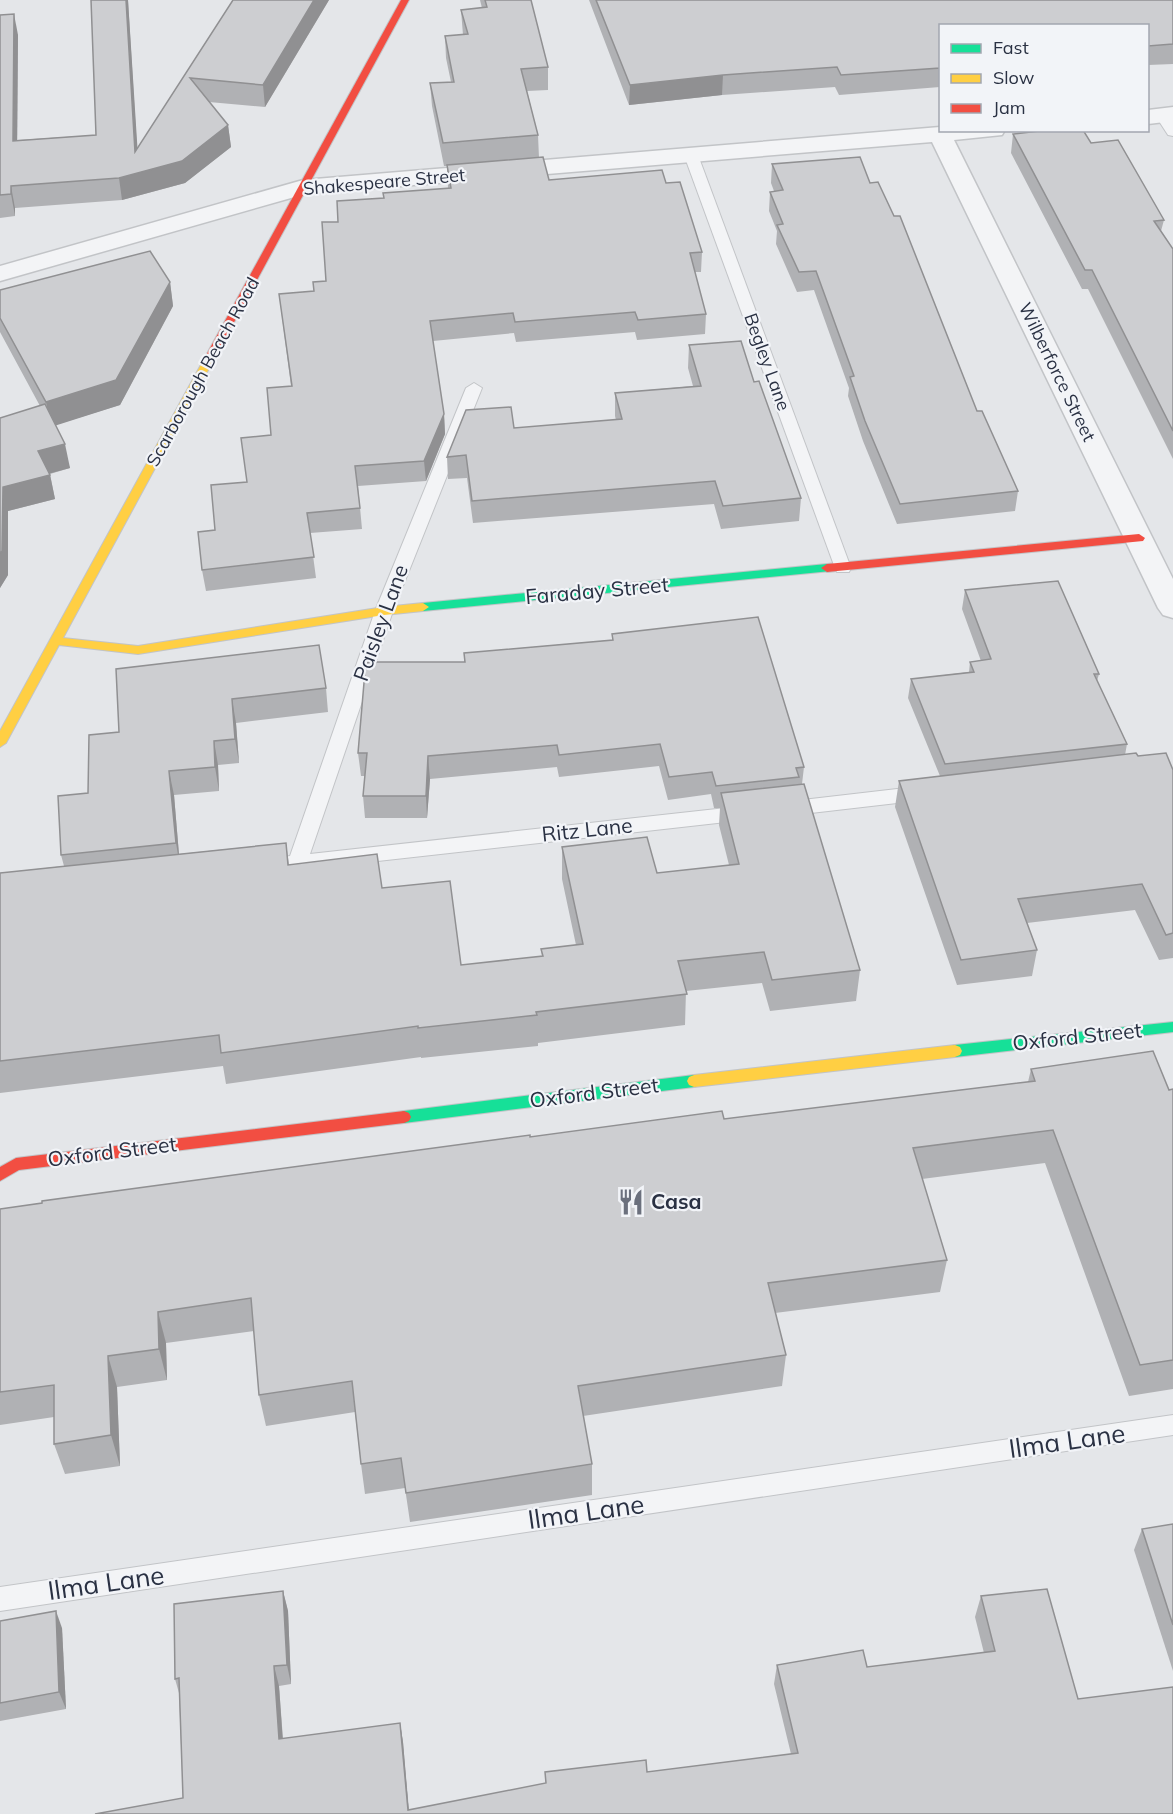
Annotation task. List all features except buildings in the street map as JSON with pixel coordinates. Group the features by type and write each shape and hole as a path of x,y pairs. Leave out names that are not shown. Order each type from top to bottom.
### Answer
{"main road":[{"name":"Scarborough Beach Road","path":"0,743 405,0"},
{"name":"Faraday Street","path":"56,641 138,650 384,611 1139,538"},
{"name":"Oxford Street","path":"0,1175 16,1164 803,1068 1173,1027"},
{"path":"0,1154 16,1164"}],"street":[{"name":"Shakespeare Street","path":"0,274 303,187 972,132"},
{"name":"Wilberforce Street","path":"940,135 1173,608"}],"lane":[{"name":"Begley Lane","path":"691,155 843,568"},
{"name":"Paisley Lane","path":"297,862 384,611 474,388"},
{"name":"Ritz Lane","path":"250,868 944,791"},
{"name":"Ilma Lane","path":"0,1599 1173,1425"}],"traffic: fast":[{"path":"423,607 827,568"},
{"path":"955,1051 1173,1027"},
{"path":"404,1117 694,1081"}],"traffic: slow":[{"path":"0,743 208,361"},
{"path":"56,641 138,650 384,611 423,607"},
{"path":"694,1081 955,1051"}],"traffic: jam":[{"path":"208,361 405,0"},
{"path":"827,568 1139,538"},
{"path":"0,1175 16,1164 404,1117"}],"place":[{"name":"Casa","path":"631,1202"}]}
